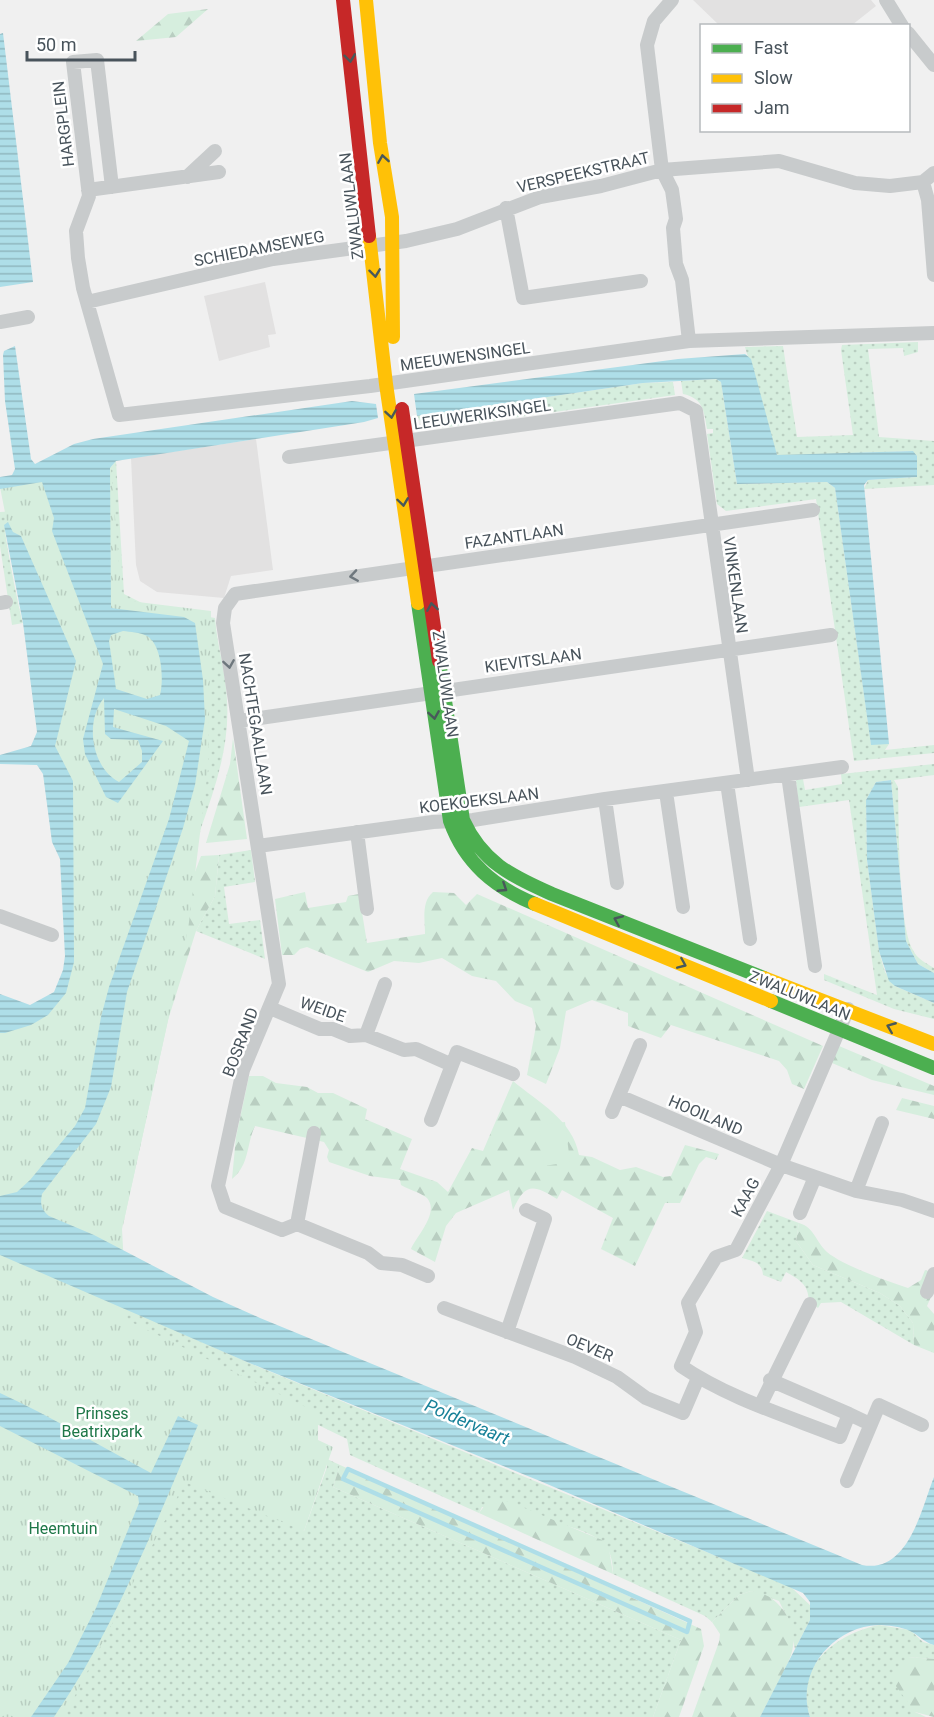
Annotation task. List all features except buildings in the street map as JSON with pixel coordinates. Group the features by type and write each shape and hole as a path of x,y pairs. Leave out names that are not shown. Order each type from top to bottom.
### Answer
{"main road":[{"name":"ZWALUWLAAN","path":"344,0 371,245 457,821 457,844 467,859 486,878 514,895 934,1068"},
{"name":"ZWALUWLAAN","path":"366,0 393,242 392,383"},
{"name":"ZWALUWLAAN","path":"457,821 478,849 491,861 523,880 727,966 848,1009 934,1044"}],"street":[{"path":"672,0 654,21 647,45 662,170 672,190 676,219 673,228 676,264 682,280 689,341"},
{"path":"886,0 901,24"},
{"path":"910,34 934,65"},
{"name":"HARGPLEIN","path":"87,302 78,258 76,231 89,196 73,62 97,60 112,187"},
{"path":"187,177 215,151"},
{"path":"662,170 779,161 855,183 890,186 928,177 934,275"},
{"name":"VERSPEEKSTRAAT","path":"641,281 523,298 506,208 540,197 601,186 662,170"},
{"path":"88,190 219,172"},
{"name":"SCHIEDAMSEWEG","path":"87,302 273,259 393,242 457,229 506,208"},
{"name":"MEEUWENSINGEL","path":"87,302 119,415 392,383 689,341 934,333"},
{"path":"0,322 28,317"},
{"name":"LEEUWERIKSINGEL","path":"289,457 680,403"},
{"name":"VINKENLAAN","path":"680,403 696,411 748,780"},
{"name":"FAZANTLAAN","path":"225,608 235,594 813,510"},
{"name":"NACHTEGAALLAAN","path":"225,608 223,623 258,846"},
{"name":"KIEVITSLAAN","path":"239,721 831,635"},
{"name":"KOEKOEKSLAAN","path":"258,846 457,821 842,767"},
{"path":"788,775 814,966"},
{"path":"727,783 750,939"},
{"path":"666,792 683,907"},
{"path":"604,799 616,883"},
{"path":"357,832 367,909"},
{"name":"BOSRAND","path":"258,846 279,984 243,1070 218,1186 225,1207 282,1230 297,1224 368,1253 381,1263 402,1265 428,1276"},
{"path":"0,916 52,935"},
{"path":"366,1035 385,984"},
{"name":"WEIDE","path":"270,1008 320,1029 333,1029 350,1036 366,1035 404,1050 416,1049 452,1065"},
{"name":"KAAG","path":"698,1378 681,1366 696,1332 688,1303 716,1257 736,1250 781,1165 848,1009"},
{"path":"612,1112 640,1045"},
{"path":"431,1120 457,1052 513,1074"},
{"name":"HOOILAND","path":"619,1096 781,1165 856,1191 902,1200 934,1211"},
{"path":"856,1191 882,1123"},
{"path":"297,1224 314,1133"},
{"path":"800,1213 815,1177"},
{"path":"507,1332 545,1220 526,1210"},
{"path":"927,1292 934,1274"},
{"path":"760,1406 770,1380 810,1304"},
{"name":"OEVER","path":"444,1308 617,1377 646,1398 683,1413 698,1378"},
{"path":"698,1378 760,1406 840,1437 849,1414"},
{"path":"770,1380 870,1424"},
{"path":"847,1481 879,1405 922,1425"}],"shaded area":[{"path":"693,0 871,0 876,6 853,24 718,24"},
{"path":"265,282 276,334 268,335 270,347 219,361 204,296"},
{"path":"256,439 273,570 231,576 224,598 157,592 140,581 136,565 131,458"}],"green space":[{"path":"208,9 176,37 136,41 168,14"},
{"path":"918,342 918,352 904,356 903,348 868,349 879,437 934,441 934,485 864,489 868,480 917,477 913,451 777,456 745,347 783,346 797,437 853,435 842,345"},
{"path":"716,379 721,382 737,484 827,482 835,488 871,744 889,744 885,750 934,745 934,753 854,761 816,499 726,511 717,504 707,434 713,433 713,429 707,429 699,402 683,394 681,381"},
{"path":"673,382 675,395 426,430 417,416 643,383"},
{"name":"Prinses Beatrixpark","path":"110,458 122,600 211,611 208,769 188,930 122,1229 127,1320 318,1413 318,1440 333,1447 304,1531 185,1482 64,1717 0,1717 0,997 45,1013 64,981 69,944 46,722 0,487"},
{"path":"116,461 124,594 148,606 215,618 226,690 226,734 216,783 200,831 184,824 111,608 110,468"},
{"path":"17,511 72,844 5,525 23,623 12,625 0,546 0,512"},
{"path":"233,738 247,839 206,843 230,764"},
{"path":"934,764 934,775 894,780 898,787 900,872 904,919 915,953 934,968 934,973 918,964 906,941 891,780 876,782 866,800 867,860 879,951 885,972 895,986 934,1003 934,1019 894,1009 824,980 824,974 877,995 849,800 799,807 796,780 803,779 805,790 842,784 841,774"},
{"path":"251,850 255,882 224,887 229,924 260,920 265,959 196,931 215,896 219,855"},
{"path":"219,855 215,896 196,931 168,1020 123,1225 108,1220 181,909 201,856"},
{"path":"305,892 308,908 346,902 348,896 359,894 367,943 425,934 425,906 433,892 454,893 466,905 477,894 823,1046 804,1089 792,1084 787,1070 779,1061 671,1025 661,1038 628,1026 628,1013 592,1000 566,1011 560,1048 546,1084 527,1075 536,1026 532,1008 515,1001 496,981 472,976 442,958 419,963 394,961 368,972 307,947 300,949 294,955 282,955 275,899"},
{"path":"839,1046 934,1086 934,1095 872,1080 832,1063"},
{"path":"249,1076 263,1076 276,1083 307,1087 318,1093 333,1093 367,1109 365,1119 412,1139 400,1169 437,1182 448,1192 472,1148 483,1151 513,1081 562,1122 570,1132 579,1155 592,1157 620,1170 636,1167 663,1177 671,1176 685,1145 719,1154 716,1160 706,1157 699,1164 680,1203 665,1203 635,1266 601,1249 613,1218 562,1190 557,1199 536,1189 526,1191 513,1210 509,1190 456,1213 446,1226 435,1262 411,1249 429,1218 431,1211 427,1198 401,1185 400,1180 370,1176 329,1162 327,1157 329,1150 324,1142 255,1126 245,1161 232,1179 236,1137"},
{"path":"902,1098 934,1106 934,1119 896,1110"},
{"path":"565,1122 570,1162 544,1166 539,1125"},
{"path":"767,1211 799,1223 796,1241 813,1265 880,1293 900,1306 913,1323 914,1345 841,1302 821,1303 818,1308 809,1301 805,1286 786,1272 781,1282 763,1275 759,1265 742,1258"},
{"path":"799,1223 812,1231 823,1248 834,1257 889,1282 908,1288 921,1280 925,1270 934,1273 934,1290 927,1306 934,1314 934,1353 914,1345 913,1323 900,1306 880,1293 813,1265 796,1241"},
{"path":"96,1295 247,1362 791,1587 812,1607 810,1620 795,1649 788,1619 779,1601 751,1591 739,1595 712,1622 705,1616 613,1574 609,1550 600,1540 589,1534 560,1524 482,1507 479,1513 350,1455 347,1439 84,1311"},
{"path":"198,1425 304,1531 327,1467 327,1459 340,1465 333,1487 681,1640 653,1717 54,1717"},
{"path":"340,1465 701,1629 704,1646 679,1717 653,1717 681,1640 333,1487"},
{"path":"488,1501 510,1502 602,1540 609,1549 613,1574 479,1513"},
{"path":"751,1591 771,1598 786,1614 791,1624 793,1647 787,1665 760,1717 692,1717 719,1642 720,1634 712,1622 739,1595"},
{"path":"879,1625 910,1630 923,1642 934,1645 934,1659 908,1657 915,1712 926,1717 810,1717 806,1699 807,1683 813,1668 822,1656 847,1636"},
{"path":"908,1657 934,1659 934,1717 915,1712 890,1678"}],"water":[{"path":"3,33 33,282 0,287 0,34"},
{"name":"Poldervaart","path":"15,346 31,459 35,464 74,444 93,439 352,401 376,404 378,418 116,461 110,468 111,608 184,617 195,623 203,680 205,719 195,785 183,828 127,992 111,1087 96,1124 42,1194 41,1204 44,1211 49,1216 94,1235 213,1297 260,1318 862,1565 878,1565 891,1560 902,1550 918,1522 934,1477 934,1645 899,1627 878,1625 846,1634 832,1643 821,1655 813,1669 808,1684 807,1700 810,1717 760,1717 810,1620 810,1602 803,1593 540,1481 247,1362 0,1255 0,1196 17,1192 30,1180 75,1126 85,1108 101,1017 109,987 169,819 189,741 166,726 114,709 113,727 163,741 118,803 106,797 85,754 83,739 103,664 52,531 54,518 42,482 0,489 0,477 12,475 15,469 5,401 4,351","holes":["123,631 138,633 152,640 161,663 160,695 147,699 116,689 109,641 111,635","104,698 105,734 111,739 138,740 142,751 142,762 119,782 102,766 94,744 94,719"]},
{"path":"745,354 751,359 777,455 913,451 917,456 917,477 868,480 864,485 889,744 871,745 835,488 827,482 737,484 721,382 716,379 643,383 417,416 414,394 678,359"},
{"path":"8,522 13,532 21,536 76,661 55,746 73,781 74,962 66,993 48,1015 31,1025 0,1033 0,994 30,1005 54,992 63,970 65,956 60,859 52,842 43,774 37,765 0,764 0,755 31,746 37,732 23,623 4,525"},
{"path":"891,780 906,941 918,964 934,973 934,1003 895,986 889,981 879,951 867,860 866,800 876,782"},
{"path":"0,1393 151,1473 178,1416 198,1425 115,1612 76,1683 54,1717 31,1717 68,1663 96,1608 139,1503 138,1496 0,1426"}],"waterway":[{"path":"348,1469 690,1621 687,1632 343,1479 348,1469"}],"traffic: fast":[{"path":"418,603 450,821 464,849 483,872 507,890 535,904"},
{"path":"439,661 463,820 479,847 489,857 511,874 552,894 764,978"},
{"path":"771,1001 934,1068"}],"traffic: slow":[{"path":"366,0 380,143 392,217 393,337"},
{"path":"369,236 386,384 418,603"},
{"path":"535,904 771,1001"},
{"path":"764,978 934,1044"}],"traffic: jam":[{"path":"343,0 369,236"},
{"path":"402,409 439,661"}],"park label":[{"name":"Heemtuin","path":"63,1528"}]}
